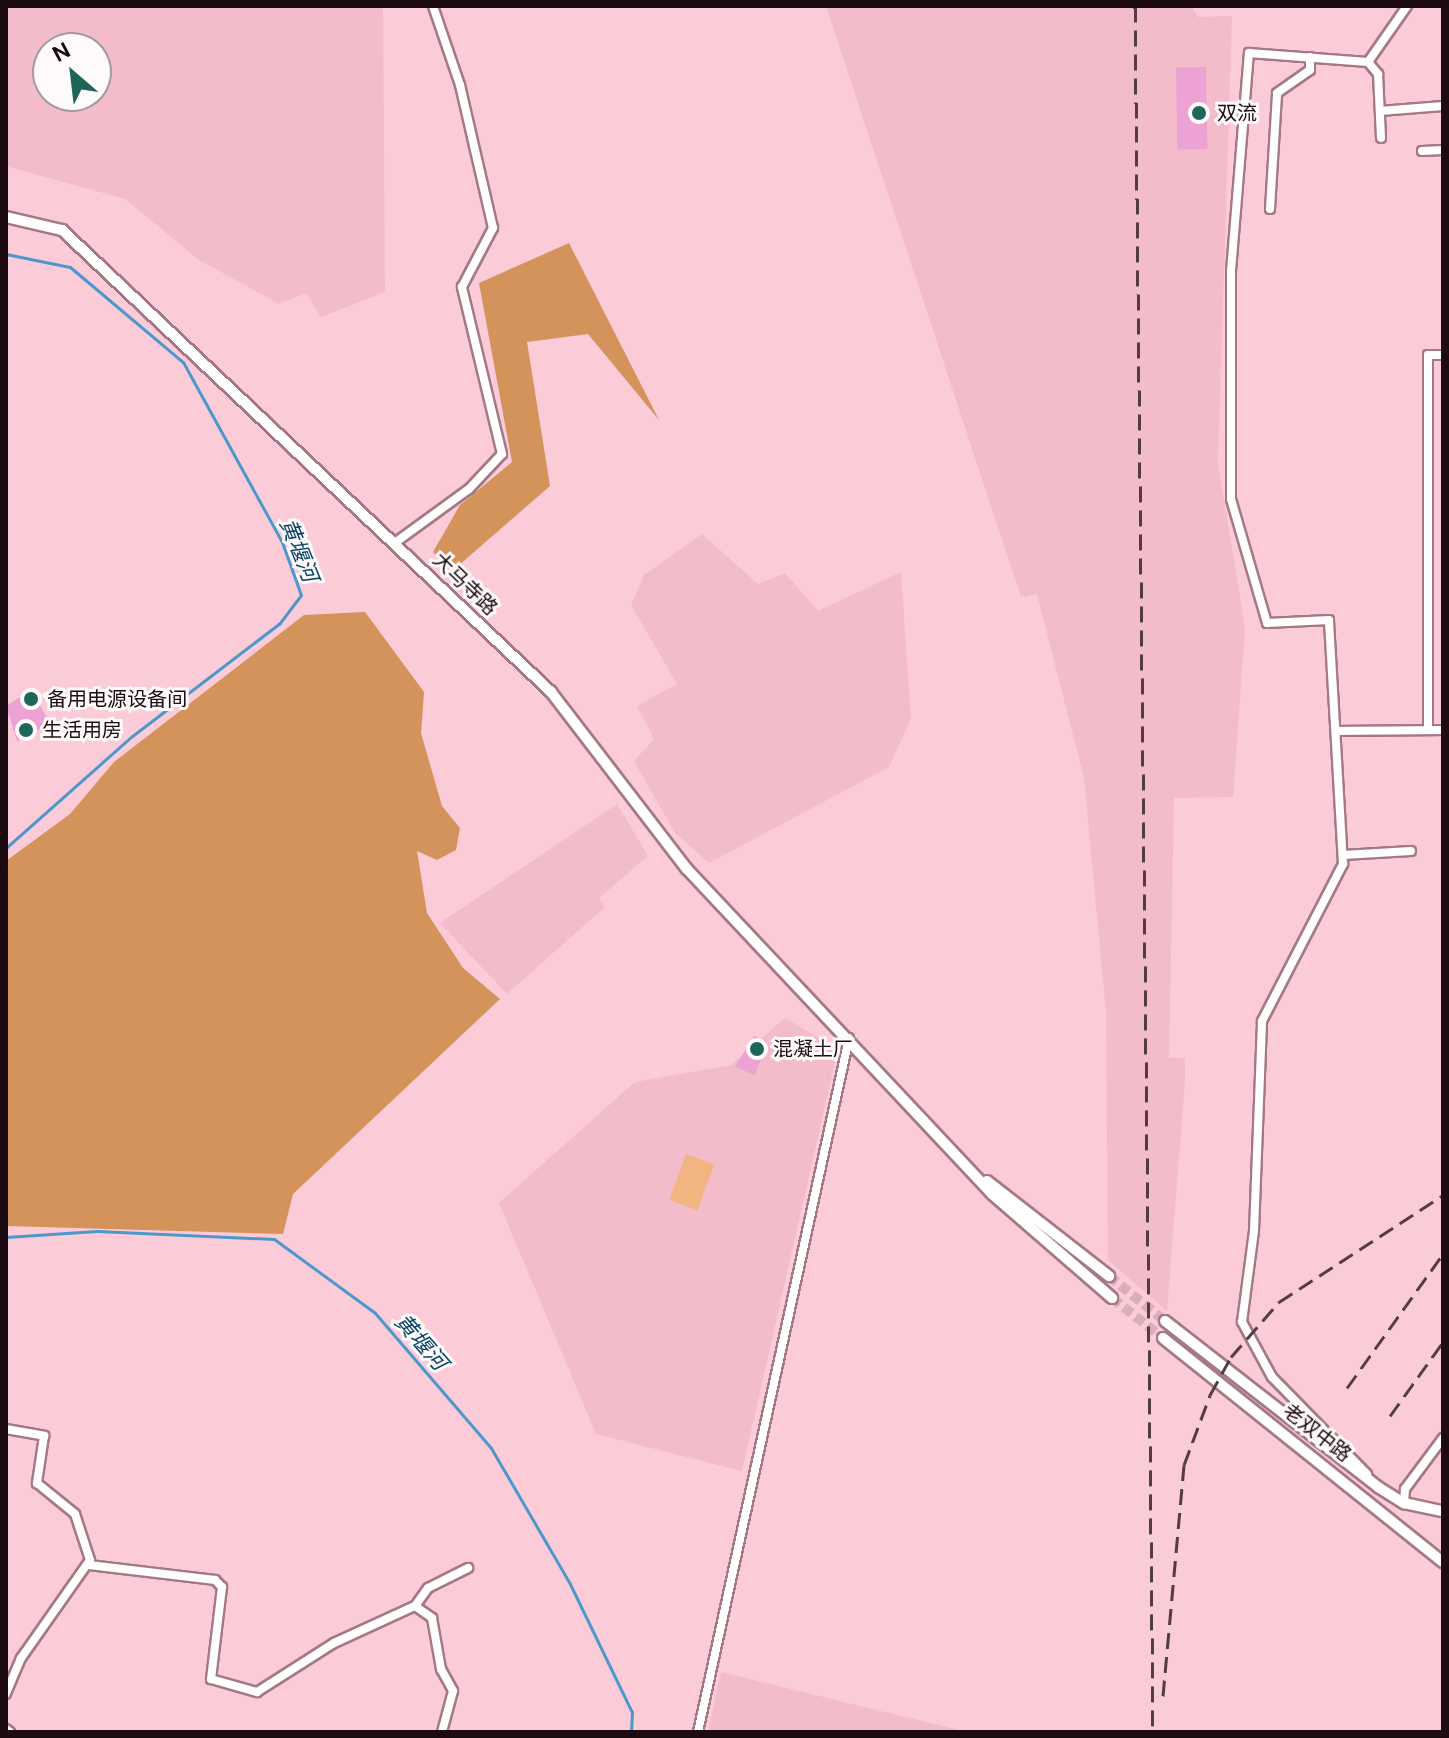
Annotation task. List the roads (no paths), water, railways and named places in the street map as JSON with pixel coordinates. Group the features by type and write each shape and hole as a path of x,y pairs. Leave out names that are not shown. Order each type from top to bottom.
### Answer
{"street":[{"path":"396,542 469,489 502,454 462,287 493,228 460,85 433,6"},
{"path":"1368,62 1407,6"},
{"path":"1378,1487 1272,1377 1242,1322 1254,1231 1262,1021 1343,855 1329,620 1267,623 1231,499 1231,271 1249,53 1368,62 1378,74 1381,138"},
{"path":"1270,209 1277,93 1310,70 1310,57"},
{"path":"1380,111 1443,106"},
{"path":"1422,151 1443,150"},
{"name":"大马寺路","path":"6,217 62,230 396,542 551,692 687,869 849,1037"},
{"path":"1428,730 1428,355 1443,355"},
{"path":"1336,731 1443,730"},
{"path":"1343,855 1411,851"},
{"path":"849,1037 963,1162 1112,1298"},
{"path":"698,1732 849,1037"},
{"path":"963,1162 1109,1276"},
{"name":"老双中路","path":"1165,1321 1378,1487 1404,1503 1443,1511"},
{"name":"老双中路","path":"1163,1338 1443,1562"},
{"path":"6,1429 44,1436 37,1483 75,1514 86,1532 89,1565 21,1658 6,1694"},
{"path":"1404,1503 1405,1489 1443,1438"},
{"path":"89,1565 215,1580 222,1587 211,1679 257,1692 334,1643 415,1606 428,1588 468,1568"},
{"path":"415,1606 432,1618 441,1669 453,1691 442,1732"}],"waterway":[{"name":"黄堰河","path":"6,254 70,267 183,362 282,542 301,595 280,623 132,736 6,848"},
{"name":"黄堰河","path":"6,1237 97,1231 274,1239 375,1313 491,1448 570,1584 632,1712 631,1732"}],"tunnel":[{"path":"1109,1276 1165,1321"},
{"path":"1112,1298 1163,1338"}],"railway":[{"path":"1135,6 1153,1732"},
{"path":"1163,1696 1184,1465 1210,1395 1231,1357 1279,1302 1443,1195"},
{"path":"1347,1388 1443,1254"},
{"path":"1390,1416 1443,1342"}],"place":[{"name":"双流","path":"1199,113"},
{"name":"备用电源设备间","path":"31,699"},
{"name":"生活用房","path":"26,730"},
{"name":"混凝土厂","path":"757,1049"}]}
